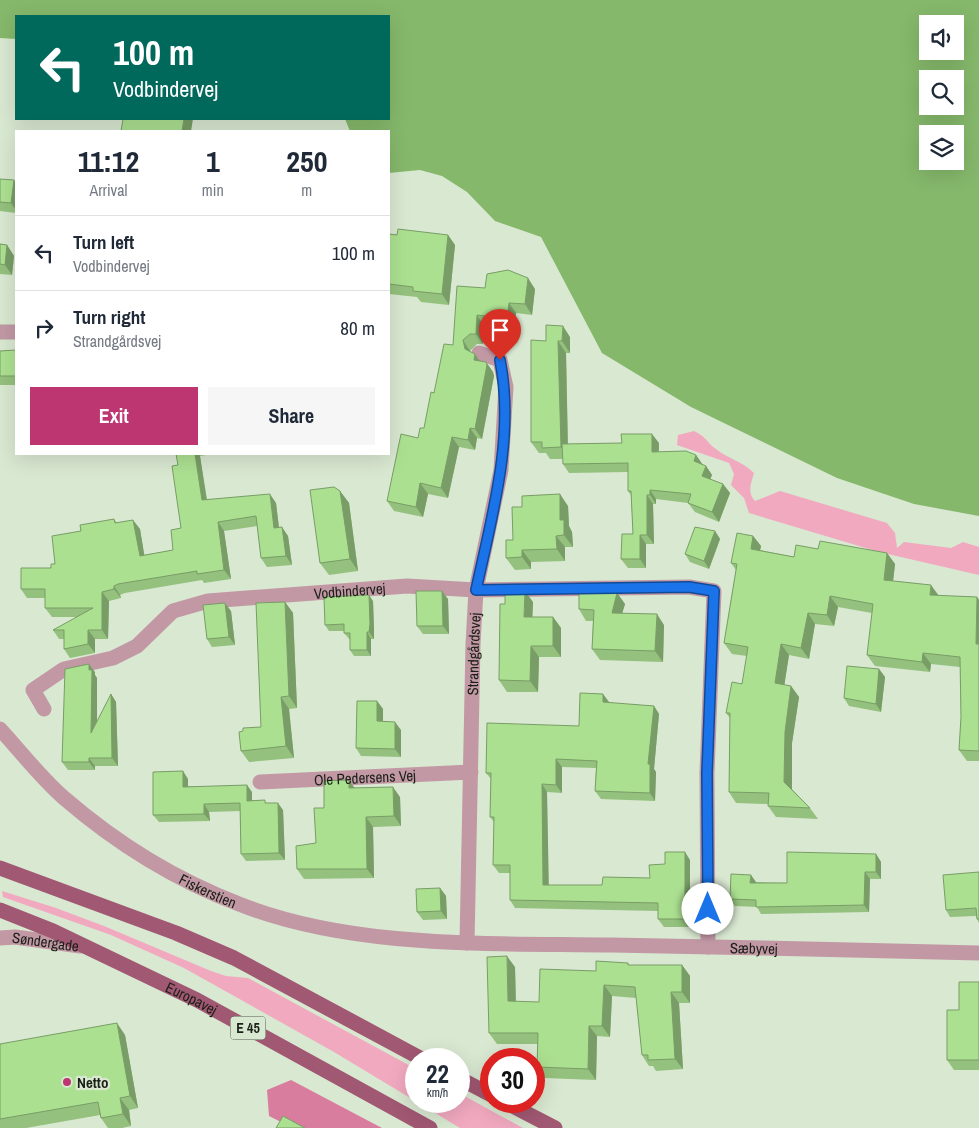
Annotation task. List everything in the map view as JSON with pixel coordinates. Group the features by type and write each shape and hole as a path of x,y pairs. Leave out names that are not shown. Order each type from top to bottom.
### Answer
{"main road":[{"path":"0,868 158,927 234,958 405,1050"},
{"name":"Europavej","path":"0,910 26,919 92,948 197,1000 430,1128"},
{"path":"526,1113 555,1128"}],"street":[{"path":"0,332 15,332"},
{"name":"Strandgårdsvej","path":"467,943 473,644 476,590 501,470 506,387 500,360 479,353"},
{"name":"Vodbindervej","path":"44,709 33,690 64,669 113,658 137,646 173,612 208,601 407,586 476,590 689,587 714,591 707,773 708,947"},
{"name":"Fiskerstien","path":"0,729 64,798 124,843 172,873 230,900 282,919 333,932 467,943"},
{"name":"Ole Pedersens Vej","path":"260,782 471,772"},
{"name":"Søndergade","path":"0,938 46,940 92,948"},
{"name":"Sæbyvej","path":"467,943 979,952"}],"shaded area":[{"path":"0,0 979,0 979,516 914,504 837,478 691,407 602,353 541,237 495,221 467,192 442,176 420,170 390,173 390,130 350,130 345,120 390,120 390,15 15,15 15,39 0,38"},
{"path":"694,431 713,447 754,473 750,491 755,501 780,491 887,523 895,533 897,548 904,542 951,548 963,542 979,547 979,575 879,552 749,513 744,498 731,485 734,474 729,463 677,445 678,435"},
{"path":"2,891 56,908 211,971 226,976 248,978 405,1063 405,1095 334,1052 184,968 111,935 3,897"},
{"path":"291,1080 382,1128 293,1128 269,1116 267,1090"},
{"path":"470,1099 480,1104 480,1113 496,1113 523,1128 460,1128 435,1113 470,1113"}],"building":[{"path":"123,120 184,120 182,130 121,130"},
{"path":"0,179 14,180 11,203 0,202"},
{"path":"398,229 448,235 442,294 413,291 413,287 390,284 390,234 397,235"},
{"path":"0,244 7,245 5,265 0,264"},
{"path":"508,270 528,278 525,304 509,303 507,319 477,315 476,334 470,334 463,340 465,349 475,354 474,360 486,362 487,365 475,429 470,428 468,440 452,437 441,488 420,483 416,507 387,501 401,434 418,438 420,428 424,428 431,392 434,393 444,344 453,345 457,286 485,288 487,274"},
{"path":"546,325 563,326 562,341 558,341 561,447 542,448 542,442 531,442 531,340 546,341"},
{"path":"15,350 15,376 0,376 0,351"},
{"path":"621,434 652,434 652,452 686,451 696,455 694,461 706,466 702,476 723,484 712,512 688,503 691,494 650,490 650,495 647,495 647,535 640,535 640,559 621,559 622,534 633,534 631,491 628,491 628,463 563,464 562,444 622,443"},
{"path":"176,455 195,455 202,500 270,494 274,528 282,527 286,556 261,558 256,516 218,522 224,570 197,574 197,571 118,584 114,586 114,589 102,592 102,630 88,630 88,644 64,649 64,630 53,630 93,608 45,608 45,589 21,589 21,568 51,568 51,564 55,564 52,536 81,531 80,525 114,519 115,523 133,520 140,556 173,550 171,530 181,528 172,466 178,465"},
{"path":"334,487 340,491 350,559 320,563 310,490"},
{"path":"560,494 560,520 564,520 564,535 556,536 557,549 522,550 522,557 506,558 506,540 513,540 512,507 522,507 522,496"},
{"path":"695,527 715,531 704,561 685,554"},
{"path":"737,533 753,536 751,549 794,557 796,545 818,549 820,541 887,553 884,580 931,585 930,595 977,597 976,644 979,644 979,751 959,750 961,717 960,657 923,653 922,662 867,655 873,604 830,596 827,615 808,613 801,648 781,644 775,683 791,686 785,732 784,782 810,808 768,806 769,793 729,792 730,713 726,713 732,682 742,684 748,647 724,643 737,564 731,563"},
{"path":"579,590 617,593 612,613 657,614 655,651 592,649 594,610 579,609"},
{"path":"416,591 442,591 443,626 417,626"},
{"path":"505,591 525,591 524,617 553,617 553,646 531,646 530,681 499,680 500,604 505,604"},
{"path":"369,595 370,624 369,632 367,632 367,650 350,650 350,633 344,633 344,624 325,625 324,597"},
{"path":"285,602 289,696 281,697 286,746 241,751 239,732 243,731 243,728 261,727 256,603"},
{"path":"225,603 229,637 207,639 203,605"},
{"path":"89,664 89,670 92,670 91,733 111,694 112,758 89,758 89,762 62,762 65,669"},
{"path":"847,666 879,669 876,704 844,698"},
{"path":"580,693 603,694 603,702 654,706 648,764 650,764 650,793 595,791 597,761 556,759 556,785 542,784 543,885 602,885 603,877 650,878 649,865 665,864 665,852 685,852 685,919 658,919 658,903 510,900 510,865 493,865 494,817 490,817 491,773 486,773 487,723 579,726"},
{"path":"357,701 377,701 377,721 395,722 395,749 356,748"},
{"path":"183,771 183,787 247,785 247,801 265,800 265,803 278,803 279,853 241,854 240,803 204,804 204,814 153,815 153,772"},
{"path":"349,780 349,788 393,787 394,816 366,817 367,869 297,869 296,846 316,843 314,808 324,808 324,781"},
{"path":"787,852 876,854 876,872 865,872 864,905 756,907 756,900 730,899 731,874 751,875 750,883 787,883"},
{"path":"979,872 979,919 977,919 976,908 946,910 943,875"},
{"path":"440,888 441,911 417,912 416,889"},
{"path":"507,956 508,1001 539,1002 540,969 596,971 596,961 628,963 628,965 682,965 682,992 671,992 675,1059 648,1060 648,1055 642,1055 635,987 604,985 602,1026 589,1026 588,1069 545,1067 545,1048 538,1048 538,1033 489,1033 487,957"},
{"path":"959,982 979,982 979,1060 947,1060 947,1010 959,1010"},
{"name":"Netto","path":"117,1023 130,1096 120,1098 123,1114 101,1118 98,1102 0,1119 0,1044"},
{"path":"283,1116 305,1128 276,1128"}],"place":[{"name":"Netto","path":"67,1082"}],"route":[{"path":"500,360 506,387 501,470 476,590 689,587 714,591 707,773 708,909"}]}
